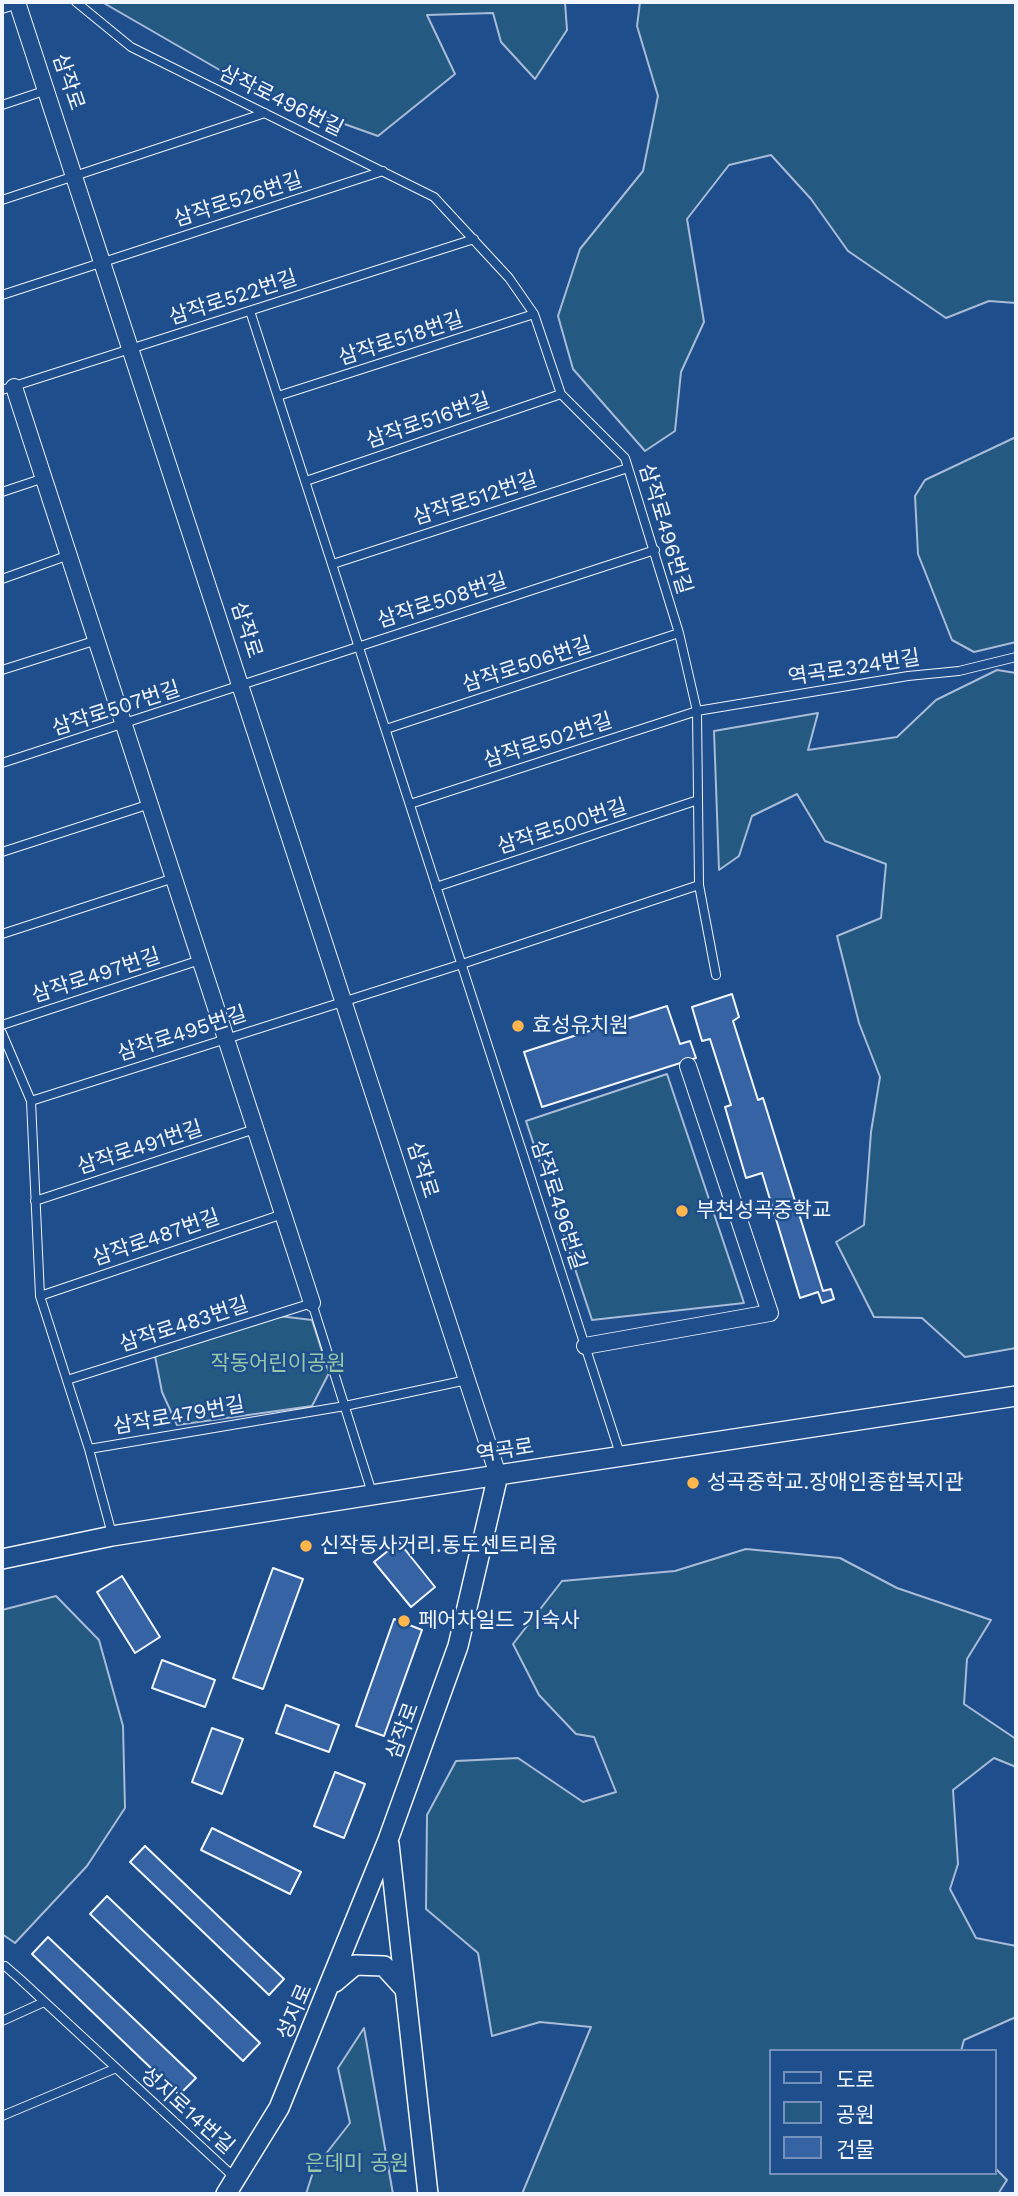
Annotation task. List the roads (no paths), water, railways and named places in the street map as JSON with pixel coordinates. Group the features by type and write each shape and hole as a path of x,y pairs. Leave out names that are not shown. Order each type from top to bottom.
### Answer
{"street":[{"name":"삼작로","path":"12,5 47,90 76,176 498,1475 458,1646 388,1840 428,2194"},
{"path":"8,388 44,478 312,1303"},
{"path":"585,1346 771,1313 688,1066"},
{"name":"역곡로","path":"2,1559 113,1536 1016,1396"},
{"name":"성지로","path":"231,2187 279,2109 332,1985 388,1840"},
{"path":"332,1985 355,1965 384,1966 404,1988"}],"lane":[{"name":"삼작로496번길","path":"76,2 131,47 435,197 509,278 534,314 561,394 625,458 679,633 697,711 699,886 716,975"},
{"path":"2,105 47,90"},
{"path":"2,200 265,113"},
{"name":"삼작로526번길","path":"2,295 383,171"},
{"name":"삼작로522번길","path":"8,388 474,239"},
{"name":"삼작로496번길","path":"250,311 621,1457"},
{"name":"삼작로518번길","path":"278,396 534,314"},
{"name":"삼작로516번길","path":"306,481 561,394"},
{"name":"삼작로512번길","path":"333,564 628,468"},
{"path":"2,492 44,478"},
{"name":"삼작로508번길","path":"241,687 655,550"},
{"path":"2,579 69,555"},
{"name":"삼작로506번길","path":"386,729 679,633"},
{"path":"2,670 97,640"},
{"name":"역곡로324번길","path":"697,711 908,676 959,671 1016,657"},
{"name":"삼작로507번길","path":"2,763 241,687"},
{"name":"삼작로502번길","path":"410,804 697,711"},
{"name":"삼작로500번길","path":"436,887 698,800"},
{"path":"2,852 150,804"},
{"path":"2,934 174,878"},
{"path":"343,1001 699,886"},
{"name":"삼작로497번길","path":"2,1025 200,960"},
{"name":"삼작로495번길","path":"31,1101 343,1001"},
{"path":"2,1033 31,1101"},
{"name":"삼작로479번길","path":"31,1101 40,1296 89,1449 345,1406 467,1380"},
{"name":"삼작로491번길","path":"36,1201 255,1129"},
{"name":"삼작로487번길","path":"40,1296 283,1214"},
{"path":"312,1303 373,1496"},
{"name":"삼작로483번길","path":"67,1380 312,1303"},
{"path":"89,1449 113,1536"},
{"name":"성지로14번길","path":"2,1967 5,1966 114,2069 231,2187"},
{"path":"2,2021 44,2002"},
{"name":"성지로14번길","path":"2,2116 114,2069"}],"place":[{"name":"효성유치원","path":"518,1026"},
{"name":"부천성곡중학교","path":"682,1211"},
{"name":"성곡중학교.장애인종합복지관","path":"693,1483"},
{"name":"신작동사거리.동도센트리움","path":"306,1546"},
{"name":"페어차일드 기숙사","path":"404,1621"}],"park label":[{"name":"작동어린이공원","path":"278,1364"},
{"name":"은데미 공원","path":"357,2164"}]}
